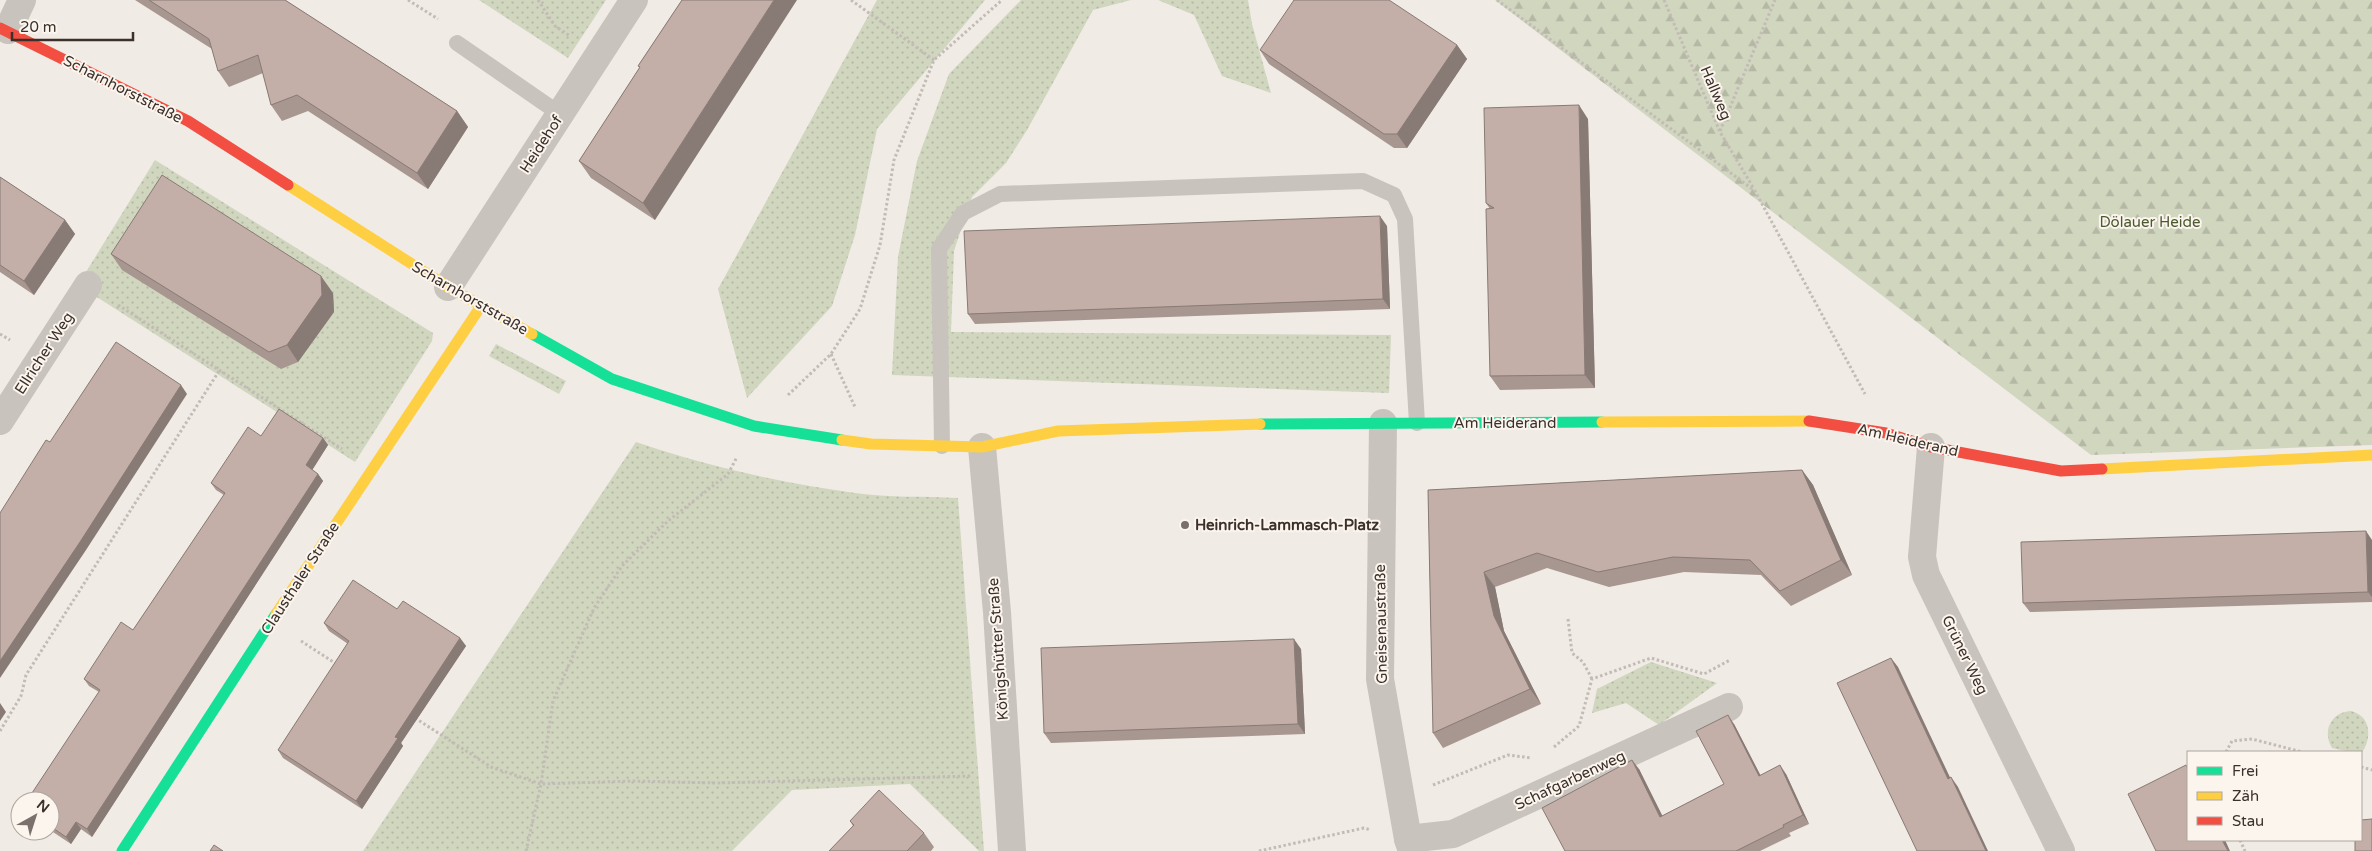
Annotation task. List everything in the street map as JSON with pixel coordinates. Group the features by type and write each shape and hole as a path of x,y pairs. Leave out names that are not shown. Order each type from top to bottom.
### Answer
{"street":[{"path":"4,29 22,0"},
{"name":"Heidehof","path":"448,287 634,0"},
{"name":"Scharnhorststraße","path":"4,29 188,121 448,287 612,379 754,426 871,444 982,447"},
{"name":"Ellricher Weg","path":"0,421 88,285"},
{"name":"Clausthaler Straße","path":"122,851 372,468 481,306"},
{"name":"Am Heiderand","path":"1383,423 1808,421 1886,433 1931,447 2061,471 2372,455"},
{"path":"982,447 1058,431 1233,424 1383,423"},
{"name":"Gneisenaustraße","path":"1383,423 1380,679 1410,845"},
{"name":"Königshütter Straße","path":"982,447 997,612 1012,851"},
{"name":"Grüner Weg","path":"1931,447 1922,557 1926,575 2061,851"},
{"name":"Schafgarbenweg","path":"1410,845 1453,834 1729,707"}],"lane":[{"path":"457,43 560,114"},
{"path":"942,446 939,249 963,213 1000,194 1364,181 1394,195 1405,219 1417,423"}],"path":[{"path":"408,0 444,23 457,43"},
{"path":"538,0 555,26 598,56"},
{"path":"850,0 934,60"},
{"path":"526,851 541,784 553,700 594,608 622,566 668,521 728,474 754,426 831,354 860,308 880,245 894,160 934,60 1002,0"},
{"path":"1497,0 1755,190"},
{"name":"Hallweg","path":"1664,0 1720,132 1755,190 1886,433"},
{"path":"1720,132 1775,0"},
{"path":"88,285 372,468"},
{"path":"831,354 871,444"},
{"path":"0,731 21,696 26,675 219,370"},
{"path":"1553,748 1579,726 1592,680 1583,662 1572,653 1568,619"},
{"path":"272,621 344,670"},
{"path":"1592,680 1651,658 1704,674 1730,660"},
{"path":"409,714 491,767 541,784 632,781 718,783 1006,775"},
{"path":"2227,751 2232,741 2252,740 2298,751"},
{"path":"1400,798 1508,756 1540,759"},
{"path":"1259,851 1364,828 1410,845"}],"green space":[{"path":"479,0 606,0 568,58"},
{"path":"877,0 985,0 877,129 855,235 832,306 747,398 718,289"},
{"path":"1021,0 1131,0 1093,10 1027,130 1006,163 972,197 954,251 951,332 1391,335 1389,393 892,375 898,257 917,161 949,74"},
{"path":"1158,0 1248,0 1252,24 1271,93 1222,76 1194,15"},
{"name":"Dölauer Heide","path":"1495,0 2372,0 2372,445 2091,455"},
{"path":"155,160 433,333 432,341 355,462 78,285"},
{"path":"496,344 566,381 559,394 489,356"},
{"path":"636,442 717,466 771,479 827,489 868,495 958,498 984,851 979,851 910,784 792,790 732,851 363,851"},
{"path":"1651,662 1717,683 1659,725 1626,703 1592,713 1597,689"},
{"path":"2351,711 2358,714 2366,723 2368,736 2362,752 2332,748 2329,742 2328,729 2330,724 2338,715"}],"building":[{"path":"149,0 285,0 457,111 417,173 297,95 271,105 258,55 218,71 209,39"},
{"path":"682,0 774,0 643,203 579,161"},
{"path":"1294,0 1389,0 1457,45 1397,134 1384,134 1260,50"},
{"path":"1579,105 1585,375 1490,376 1486,209 1494,208 1486,203 1484,108"},
{"path":"162,175 321,276 322,295 287,345 269,352 111,254"},
{"path":"0,177 65,220 24,281 0,265"},
{"path":"1380,216 1383,299 968,314 964,231"},
{"path":"116,342 181,385 80,542 0,661 0,513 46,440 50,442"},
{"path":"279,409 323,438 306,465 318,474 87,829 76,822 66,837 60,833 60,791 33,791 100,690 84,679 121,622 133,630 225,493 211,483 248,427 261,436"},
{"path":"1802,470 1841,560 1780,591 1750,560 1673,557 1598,572 1537,553 1484,572 1494,616 1530,689 1433,733 1428,490"},
{"path":"2366,531 2368,592 2023,603 2021,542"},
{"path":"353,580 397,609 403,601 460,638 395,737 398,738 356,801 278,750 349,641 324,623"},
{"path":"1294,639 1298,724 1044,733 1041,648"},
{"path":"1891,658 1948,779 1951,777 1986,851 1917,851 1837,683"},
{"path":"1728,715 1759,776 1780,765 1803,815 1783,825 1784,827 1736,851 1565,851 1542,808 1632,760 1660,817 1724,784 1696,731"},
{"path":"2186,765 2187,841 2223,841 2228,851 2156,851 2128,794"},
{"path":"879,790 924,833 907,851 829,851 854,825 850,821"},
{"path":"2372,819 2372,851 2355,851 2355,841 2362,841 2362,820"},
{"path":"214,845 223,851 210,851"}],"traffic: fast":[{"path":"532,334 612,379 754,426 842,440"},
{"path":"1260,424 1602,422"},
{"path":"122,851 276,614"}],"traffic: slow":[{"path":"288,185 448,287 532,334"},
{"path":"276,614 481,306"},
{"path":"1602,422 1809,421"},
{"path":"842,440 871,444 982,447 1058,431 1260,424"},
{"path":"2102,469 2372,455"}],"traffic: jam":[{"path":"0,28 188,121 288,185"},
{"path":"1809,421 1886,433 1931,447 2061,471 2102,469"}],"place":[{"name":"Heinrich-Lammasch-Platz","path":"1185,525"}]}
